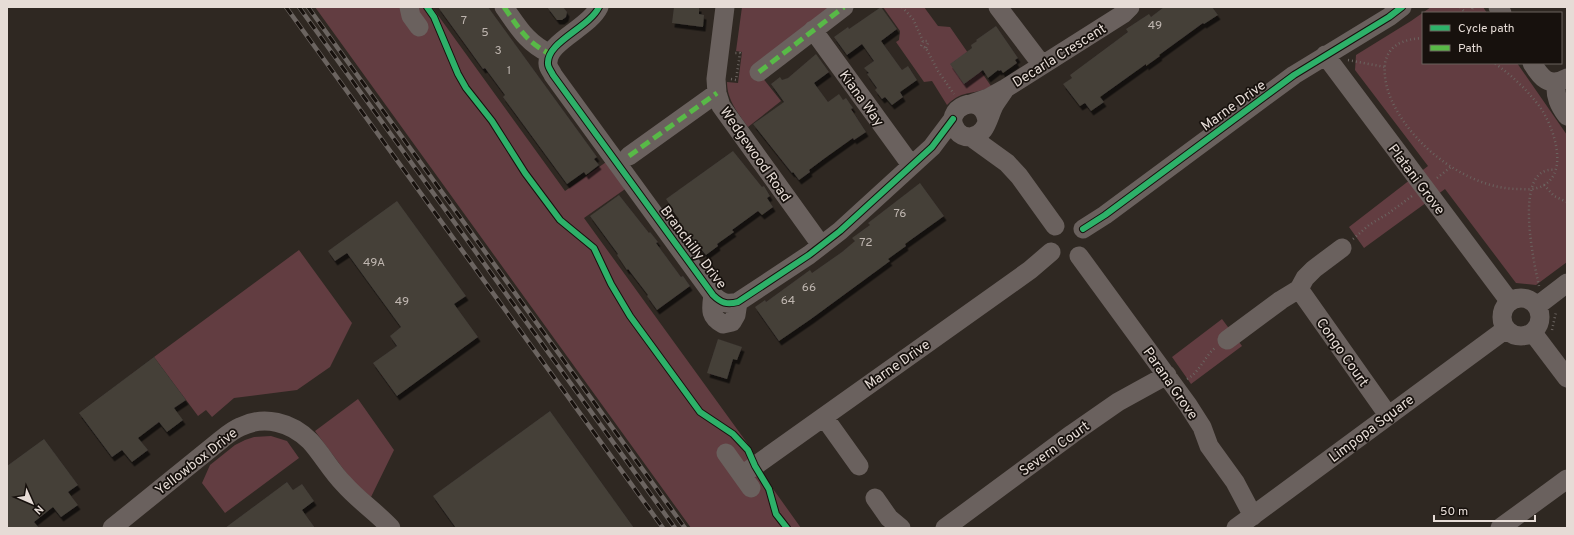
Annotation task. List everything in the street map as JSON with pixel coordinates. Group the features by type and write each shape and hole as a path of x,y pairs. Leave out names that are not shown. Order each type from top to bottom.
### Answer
{"street":[{"path":"409,7 411,16 419,27"},
{"path":"504,7 529,41 538,48 550,54 556,45 585,24 599,7"},
{"name":"Wedgewood Road","path":"725,7 716,79 721,86 721,106 822,245"},
{"path":"759,72 844,7"},
{"path":"998,7 1042,65"},
{"name":"Decarla Crescent","path":"953,119 955,113 964,105 963,101 988,98 1006,88 1123,14 1130,7"},
{"name":"Marne Drive","path":"1082,229 1105,215 1294,75 1402,7"},
{"name":"Kiana Way","path":"813,30 911,165"},
{"name":"Branchilly Drive","path":"550,54 548,65 553,75 713,295 726,304 738,302 822,245 932,147 953,119"},
{"name":"Platani Grove","path":"1325,55 1510,302"},
{"path":"1533,64 1540,76 1548,81 1562,80"},
{"path":"1562,80 1555,91 1558,104 1567,116"},
{"path":"630,156 721,86"},
{"name":"Decarla Crescent","path":"978,130 1006,88"},
{"path":"963,101 976,105 984,112 978,130 986,146 1007,163 1023,181 1055,226"},
{"path":"953,119 955,128 962,135 978,130"},
{"name":"Branchilly Drive","path":"932,147 978,130"},
{"path":"1066,222 1078,225 1082,229 1086,240 1083,252 1079,256 1068,260 1056,257 1051,252 1048,241 1051,230 1055,226 1066,222"},
{"path":"1227,340 1298,289 1305,278 1314,269 1342,248"},
{"name":"Marne Drive","path":"726,453 746,482 824,417 1030,270 1051,252"},
{"name":"Parana Grove","path":"1079,256 1188,404 1202,427 1209,446 1235,482 1253,516"},
{"path":"1538,297 1540,318 1539,325 1527,336 1514,335 1506,328 1503,323 1502,316 1504,310 1510,302 1522,298 1529,300 1567,283"},
{"name":"Congo Court","path":"1298,289 1388,416"},
{"name":"Limpopa Square","path":"1236,528 1506,328"},
{"path":"1533,332 1567,378"},
{"name":"Severn Court","path":"945,528 1118,402 1171,381"},
{"path":"824,417 859,466"},
{"name":"Yellowbox Drive","path":"112,528 222,439 240,427 257,421 284,423 298,430 309,441 344,484 376,512 391,528"},
{"path":"1500,528 1567,479"},
{"path":"875,498 889,518 901,528"}],"path":[{"path":"902,7 913,19 923,41 921,46 926,48 938,71 963,101"},
{"path":"1422,38 1410,39 1398,43 1391,48 1386,59 1385,83 1400,115 1425,145 1437,156 1476,180 1502,188 1531,189 1544,185 1552,177 1558,157 1555,137 1546,117 1523,87 1495,64"},
{"path":"923,41 927,41 928,43 926,48"},
{"path":"721,86 736,80 740,53 733,53 734,45"},
{"path":"1325,55 1385,67"},
{"path":"1342,248 1345,243 1369,225 1389,213 1452,166"},
{"path":"1538,297 1529,223 1531,189 1535,180 1541,174 1548,170 1555,170"},
{"path":"1544,185 1554,196 1567,202"},
{"path":"1553,337 1553,318 1560,306"},
{"path":"1171,381 1192,376 1205,358 1227,340"}],"shaded area":[{"path":"315,7 432,7 565,191 609,160 628,187 584,218 750,447 746,451 801,528 691,528"},
{"path":"742,7 835,7 755,68 781,101 748,127 737,111 727,89 727,82 738,83 742,52 736,51"},
{"path":"883,7 924,7 938,26 950,27 991,86 980,91 959,96 947,105 932,81 924,82 896,42 899,40 900,31"},
{"path":"1431,7 1483,7 1486,12 1424,12"},
{"path":"1422,13 1422,64 1518,64 1567,135 1567,262 1536,285 1516,283 1445,189 1364,248 1349,227 1428,166 1355,70 1356,55"},
{"path":"299,250 352,323 330,367 297,390 234,398 212,417 206,410 198,416 154,357"},
{"path":"1222,319 1242,346 1191,384 1172,357"},
{"path":"358,399 394,450 371,497 353,482 315,431"},
{"path":"271,436 287,441 299,458 225,513 202,483 210,465 235,445 245,440 254,437"}],"building":[{"path":"438,7 488,7 597,157 594,159 599,165 586,175 584,172 567,184 503,97 505,95 485,68 483,69"},
{"path":"547,7 563,7 567,12 566,17 562,20 557,20"},
{"path":"674,7 699,7 699,14 704,15 703,27 672,23"},
{"path":"881,7 897,29 881,41 902,70 908,66 917,80 900,92 903,97 892,105 885,97 882,99 875,90 877,88 867,74 869,73 864,68 874,61 862,44 847,55 834,37 848,27 849,29"},
{"path":"1164,7 1212,7 1218,15 1204,24 1203,23 1159,55 1160,56 1146,66 1146,64 1100,97 1104,102 1091,111 1085,103 1080,106 1063,84 1072,78 1070,75 1128,32 1126,29 1149,14 1151,17"},
{"path":"996,26 1018,58 1015,60 1017,63 1003,73 1001,70 998,70 988,78 983,70 964,84 950,64 972,48 971,45 977,41 976,40"},
{"path":"816,54 829,72 814,83 828,102 839,94 843,100 846,98 853,108 851,109 866,132 854,140 853,138 825,158 799,180 753,124 784,102 771,84 780,77 782,80 788,78"},
{"path":"733,151 762,187 764,186 770,196 767,198 773,207 762,215 758,211 732,230 734,232 717,244 718,246 706,255 677,221 679,219 669,206 670,205 666,199"},
{"path":"920,183 944,216 905,244 906,246 888,259 890,261 779,341 755,307 765,300 766,302 810,270 812,273 842,252 855,241 852,238 870,225 868,223"},
{"path":"619,195 658,242 656,243 681,277 683,276 690,286 657,310 647,296 648,295 628,269 627,270 617,255 618,254 590,216"},
{"path":"397,201 466,296 454,304 478,337 397,396 373,363 397,346 390,336 401,327 347,253 335,261 328,251"},
{"path":"718,339 742,347 737,360 733,359 727,379 707,373"},
{"path":"154,357 186,400 174,408 183,420 167,432 159,422 138,438 148,450 132,462 122,450 112,457 79,413"},
{"path":"550,411 634,528 456,528 433,496"},
{"path":"44,439 78,485 68,492 78,505 61,517 53,507 34,522 39,528 7,528 7,466"},
{"path":"287,482 293,490 302,484 314,501 302,510 315,528 225,528"}],"railway":[{"path":"286,7 663,528"},
{"path":"299,7 675,528"},
{"path":"308,7 685,528"}],"marked path":[{"path":"504,7 529,39 535,45 550,54"},
{"path":"759,72 844,7"},
{"path":"629,156 717,93"}],"cycle path":[{"path":"427,7 434,17 458,74 466,88 492,121 525,173 560,220 594,248 611,284 630,316 700,412 733,434 748,450 755,466 769,489 776,514 787,528"},
{"path":"599,7 587,22 554,49 549,56 549,67 553,75 713,295 724,303 738,302 809,255 840,231 932,147 953,119"},
{"path":"1083,229 1105,215 1294,75 1389,17 1402,7"}]}
